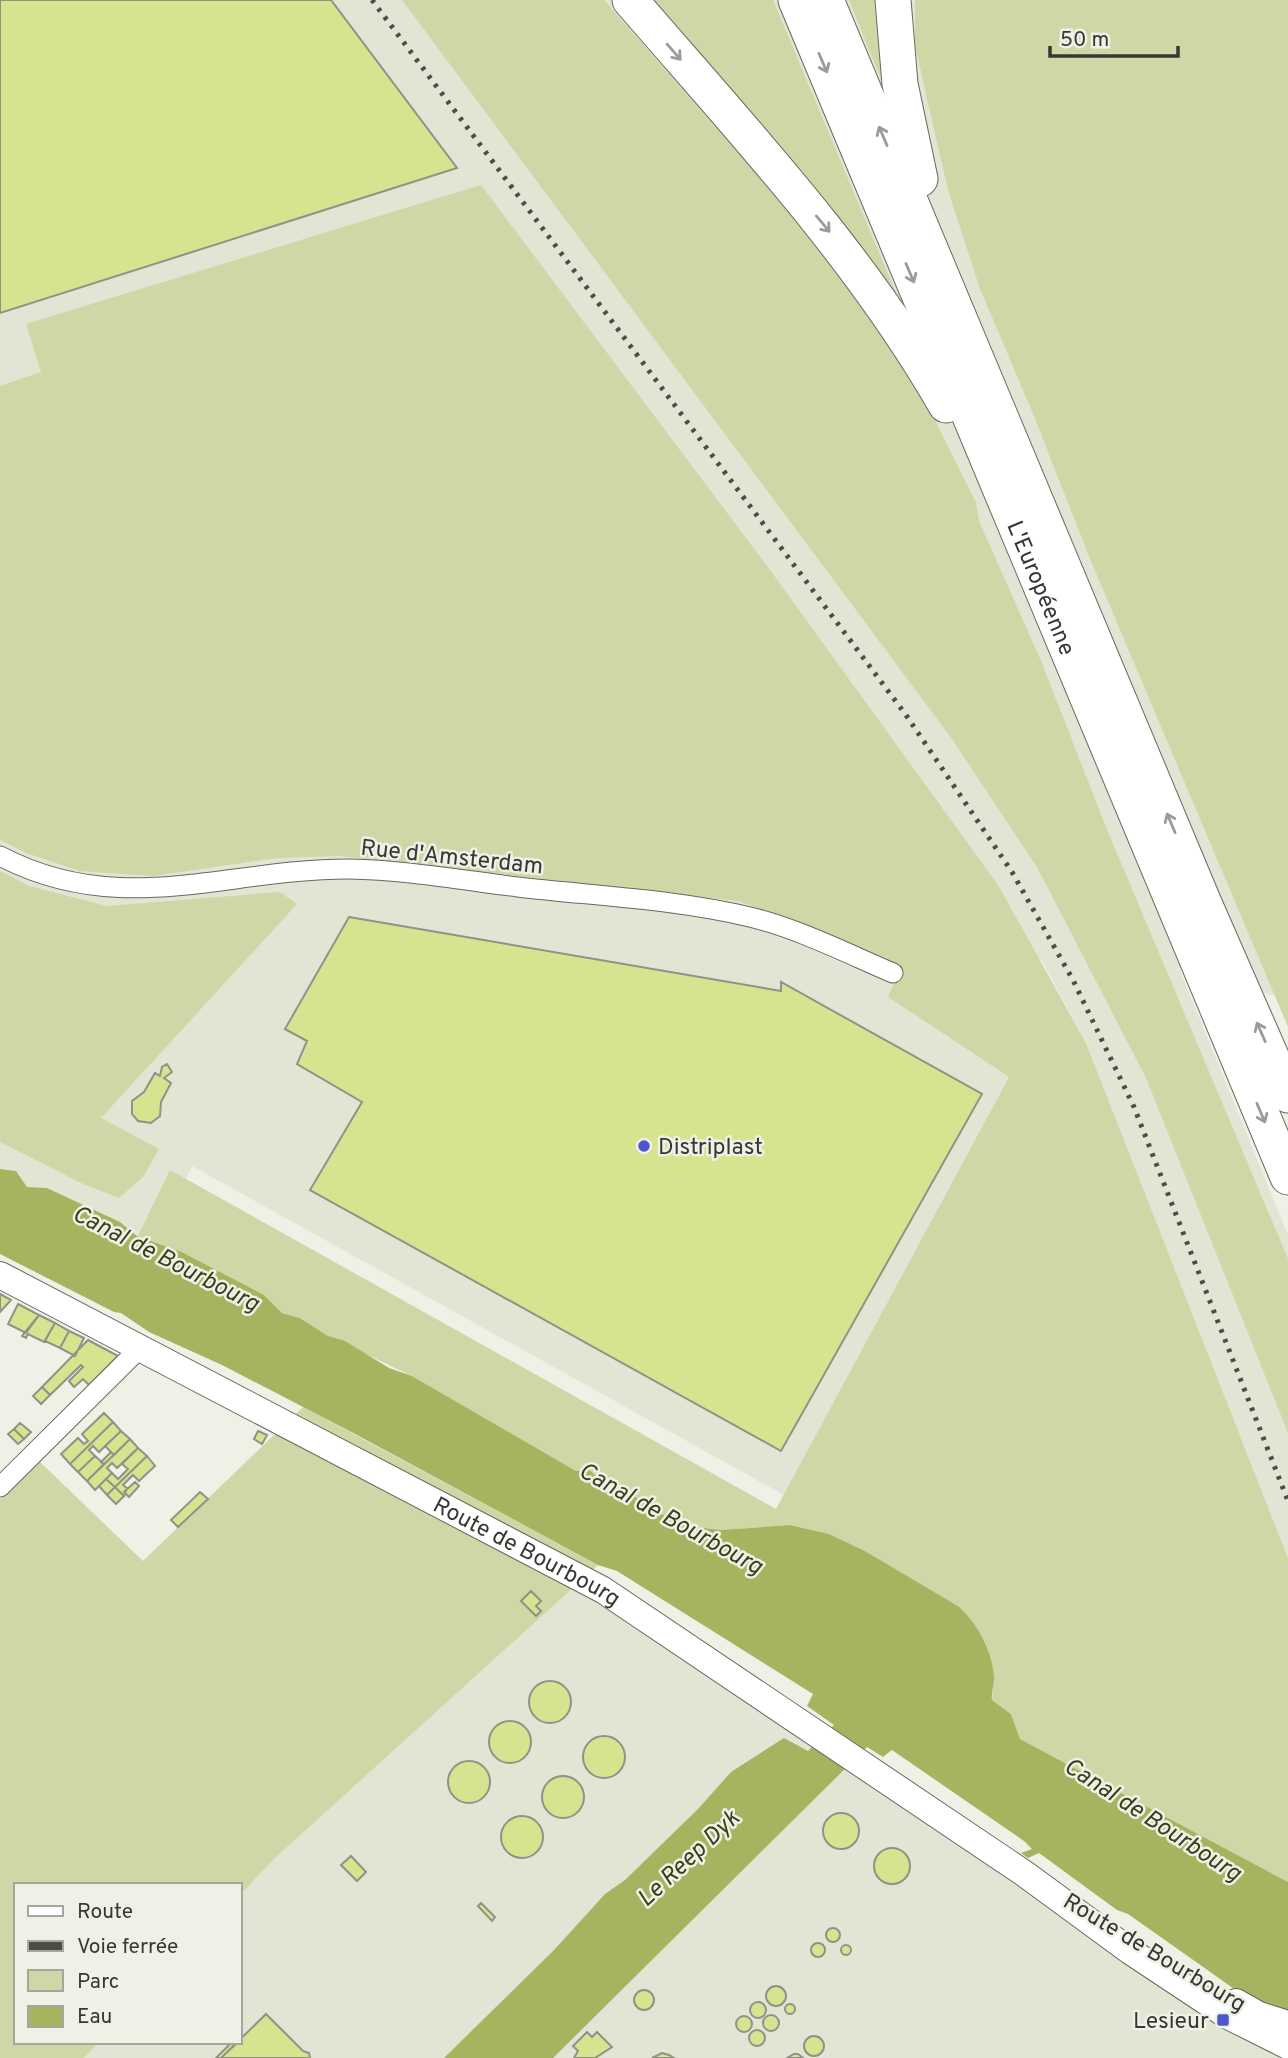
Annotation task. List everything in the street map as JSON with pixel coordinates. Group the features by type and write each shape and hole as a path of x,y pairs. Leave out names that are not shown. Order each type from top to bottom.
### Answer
{"highway":[{"path":"629,0 836,240 881,301 934,384 980,472 1178,915"},
{"name":"L'Européenne","path":"796,0 1288,1177"},
{"name":"L'Européenne","path":"826,0 1136,741 1288,1095"},
{"path":"893,0 895,48 904,113 928,203 1029,451 1136,741"}],"main road":[{"name":"Route de Bourbourg","path":"0,1275 603,1590 1026,1874 1228,2016 1258,2034 1288,2046"},
{"name":"Route de Bourbourg","path":"1026,1874 1241,2005 1288,2024"}],"street":[{"name":"Rue d'Amsterdam","path":"0,856 60,879 116,889 165,888 262,876 352,869 667,904 763,921 893,973"},
{"path":"0,1487 140,1348"}],"shaded area":[{"path":"0,0 915,0 915,46 980,289 1090,559 1275,996 1179,968 1288,1235 1288,1558 1086,1043 1041,959 888,997 1009,1077 784,1495 192,1166 155,1242 138,1236 120,1222 47,1188 27,1187 16,1171 0,1169"},
{"name":"Lesieur","path":"573,1587 1288,2058 84,2058 97,2044 242,2044 242,1893 274,1859"}],"green space":[{"path":"402,0 604,0 835,264 930,410 976,503 979,521 1041,661 1108,832 1288,1259 1288,1433 1146,1078 1037,867 952,739"},
{"path":"651,0 773,0 909,324"},
{"path":"849,0 882,0 883,84"},
{"path":"915,0 1288,0 1288,1027 1090,559 980,289 948,190 915,46"},
{"path":"481,185 770,570 998,885 1086,1043 1288,1558 1288,1882 1020,1739 1011,1714 992,1700 993,1671 986,1644 973,1623 958,1606 865,1551 829,1534 790,1525 721,1530 689,1526 659,1513 621,1487 602,1482 584,1470 576,1471 412,1376 328,1336 300,1318 282,1313 264,1295 182,1252 138,1236 170,1170 776,1509 1009,1077 888,997 901,966 819,929 738,901 340,856 277,858 152,876 80,871 26,853 0,840 0,386 41,372 26,324"},
{"path":"0,871 29,886 107,906 280,892 297,904 101,1118 159,1149 143,1177 119,1198 81,1183 0,1142"},
{"path":"303,1407 598,1565 274,1859 242,1893 242,1883 14,1883 14,2044 97,2044 84,2058 0,2058 0,1499 39,1461 143,1561"}],"water":[{"path":"0,1169 16,1171 27,1187 47,1188 120,1222 137,1236 182,1252 264,1295 282,1313 300,1318 389,1368 412,1376 576,1471 589,1470 602,1482 621,1487 659,1513 689,1526 721,1530 790,1525 829,1534 865,1551 958,1606 978,1629 987,1647 994,1677 992,1700 1011,1714 1020,1739 1288,1882 1288,2016 1257,2005 1128,1914 1117,1910 1039,1853 1028,1858 1021,1853 1032,1849 1024,1841 892,1750 883,1757 867,1747 553,2058 444,2058 555,1949 605,1894 625,1880 698,1809 731,1772 784,1738 808,1751 834,1725 807,1706 813,1694 617,1571 598,1565 355,1434 222,1365 149,1332 121,1313 114,1312 0,1254"}],"building":[{"path":"0,0 331,0 457,168 0,313"},
{"name":"Distriplast","path":"349,917 781,991 781,982 982,1094 781,1451 310,1190 362,1102 297,1064 307,1041 285,1029"},
{"path":"167,1064 172,1072 164,1078 171,1083 161,1102 160,1116 151,1123 138,1121 132,1114 132,1101 144,1092 155,1073 160,1076 162,1067"},
{"path":"0,1294 11,1300 0,1312"},
{"path":"18,1304 39,1315 26,1333 8,1324"},
{"path":"39,1315 55,1323 44,1342 28,1334 26,1338 22,1336"},
{"path":"55,1323 69,1331 60,1348 45,1341"},
{"path":"69,1331 84,1338 75,1356 60,1348"},
{"path":"88,1340 118,1356 89,1385 83,1379 74,1387 69,1381 83,1367 81,1365 50,1395 42,1387"},
{"path":"42,1387 50,1395 41,1404 33,1396"},
{"path":"104,1413 113,1422 70,1464 61,1454 78,1438 84,1444 88,1441 82,1434"},
{"path":"113,1422 121,1431 99,1452 93,1446 89,1450 95,1456 78,1472 70,1464"},
{"path":"20,1423 31,1432 24,1439 14,1429"},
{"path":"14,1429 24,1439 18,1444 8,1434"},
{"path":"121,1431 130,1439 114,1455 105,1446"},
{"path":"258,1431 267,1435 262,1444 254,1439"},
{"path":"130,1439 138,1448 117,1468 112,1463 107,1468 112,1473 95,1490 87,1481"},
{"path":"138,1448 147,1456 115,1487 106,1479 112,1473 118,1479 128,1469 122,1464"},
{"path":"111,1452 114,1455 104,1464 101,1462"},
{"path":"95,1456 104,1464 87,1481 78,1472"},
{"path":"147,1456 155,1466 139,1481 133,1475 123,1485 127,1488 124,1496 115,1487"},
{"path":"106,1479 115,1487 107,1495 99,1486"},
{"path":"135,1482 139,1486 129,1497 124,1492"},
{"path":"115,1487 124,1496 116,1504 107,1495"},
{"path":"200,1492 208,1499 178,1527 171,1520"},
{"path":"531,1591 541,1601 536,1606 541,1611 536,1616 521,1601"},
{"path":"550,1681 565,1687 571,1702 565,1717 550,1723 535,1717 529,1702 535,1687"},
{"path":"510,1721 525,1727 531,1742 525,1757 510,1763 495,1757 489,1742 495,1727"},
{"path":"604,1736 619,1742 625,1757 619,1772 604,1778 589,1772 583,1757 589,1742"},
{"path":"469,1761 484,1767 490,1782 484,1797 469,1803 454,1797 448,1782 454,1767"},
{"path":"563,1776 578,1782 584,1797 578,1812 563,1818 548,1812 542,1797 548,1782"},
{"path":"841,1813 854,1818 859,1831 854,1844 841,1849 828,1844 823,1831 828,1818"},
{"path":"522,1816 537,1822 543,1837 537,1852 522,1858 507,1852 501,1837 507,1822"},
{"path":"892,1848 905,1853 910,1866 905,1879 892,1884 879,1879 874,1866 879,1853"},
{"path":"351,1856 366,1872 357,1881 341,1865"},
{"path":"481,1903 495,1917 492,1921 478,1906"},
{"path":"830,1928 836,1928 840,1935 836,1942 830,1942 826,1938 826,1932"},
{"path":"815,1943 821,1943 825,1950 821,1957 815,1957 811,1953 811,1947"},
{"path":"846,1945 851,1950 846,1955 841,1950"},
{"path":"776,1986 783,1989 786,1996 783,2003 776,2006 769,2003 766,1996 769,1989"},
{"path":"640,1990 648,1990 654,2000 648,2010 640,2010 634,2004 634,1996"},
{"path":"758,2002 766,2010 758,2018 750,2010"},
{"path":"790,2004 794,2005 794,2013 790,2014 786,2013 785,2009 786,2005"},
{"path":"266,2014 303,2051 309,2053 310,2058 221,2058 235,2044 242,2044 242,2037"},
{"path":"771,2015 779,2023 771,2031 763,2023"},
{"path":"744,2016 752,2024 744,2032 736,2024"},
{"path":"757,2030 765,2038 757,2046 749,2038"},
{"path":"587,2032 592,2037 597,2032 612,2047 595,2058 574,2058 578,2051 573,2046"},
{"path":"814,2036 821,2039 824,2046 821,2053 814,2056 807,2053 804,2046 807,2039"},
{"path":"230,2044 236,2044 221,2058 216,2058"},
{"path":"662,2053 669,2055 674,2058 652,2058"},
{"path":"798,2054 803,2058 787,2058"}],"railway":[{"path":"372,0 906,715 1012,872 1073,980 1134,1107 1288,1501"}],"place":[{"name":"Distriplast","path":"644,1146"},
{"name":"Lesieur","path":"1223,2020"}],"water label":[{"name":"Canal de Bourbourg","path":"166,1258"},
{"name":"Canal de Bourbourg","path":"671,1518"},
{"name":"Canal de Bourbourg","path":"1153,1819"},
{"name":"Le Reep Dyk","path":"688,1858"}]}
